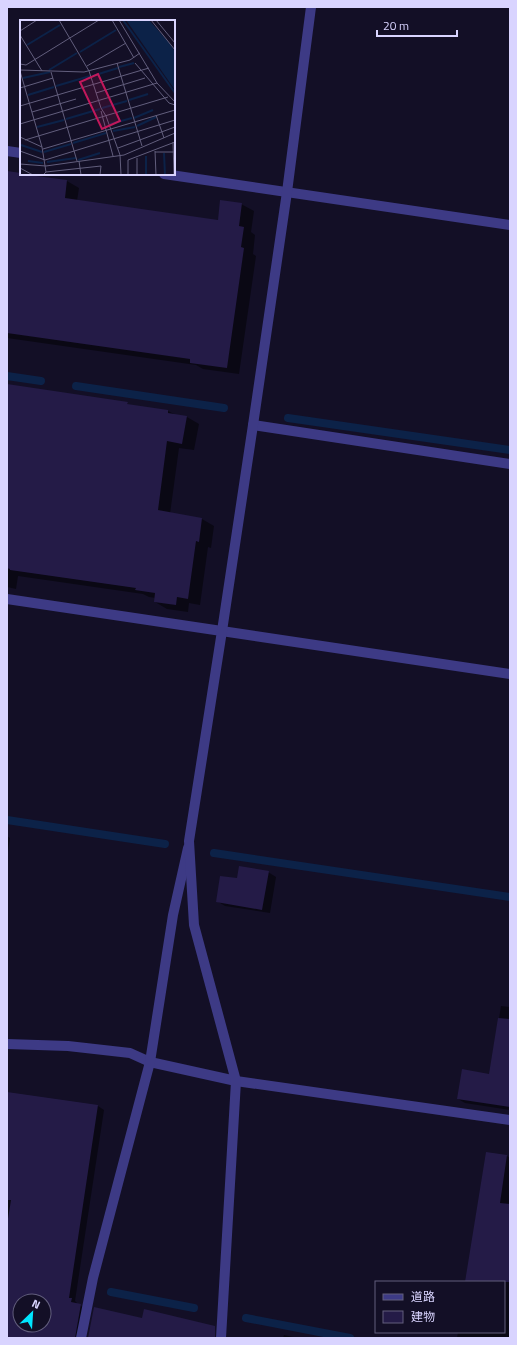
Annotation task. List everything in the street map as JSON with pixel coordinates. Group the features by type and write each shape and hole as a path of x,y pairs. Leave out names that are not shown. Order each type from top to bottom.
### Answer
{"street":[{"path":"81,1338 93,1278 150,1062 173,914 189,841 253,425 287,192 311,7"},
{"path":"7,151 20,153"},
{"path":"171,175 510,225"},
{"path":"253,425 510,464"},
{"path":"7,599 510,674"},
{"path":"189,841 194,925 236,1081 221,1338"},
{"path":"7,1044 68,1046 130,1052 150,1062 236,1081 510,1120"}],"building":[{"path":"7,171 20,173 20,175 67,180 65,198 218,220 220,200 242,203 239,226 244,227 241,247 244,248 227,368 190,363 190,359 7,333"},
{"path":"7,384 128,402 127,404 168,410 168,413 187,416 182,444 167,441 158,510 202,518 199,542 196,541 188,599 177,597 176,605 154,602 155,593 135,590 136,588 10,570 7,568"},
{"path":"239,866 269,871 262,910 216,902 220,876 237,878"},
{"path":"498,1018 510,1019 510,1107 457,1099 462,1069 489,1074"},
{"path":"7,1092 98,1105 69,1298 72,1298 71,1302 81,1304 75,1338 7,1338 7,1225 11,1200 7,1200"},
{"path":"486,1152 507,1155 500,1203 510,1204 510,1282 465,1281"},
{"path":"94,1307 142,1318 144,1309 215,1326 215,1338 88,1338"}],"waterway":[{"path":"7,376 41,381"},
{"path":"76,386 224,408"},
{"path":"288,418 510,450"},
{"path":"7,820 165,844"},
{"path":"214,853 510,897"},
{"path":"111,1292 194,1308"},
{"path":"246,1318 350,1338"}]}
